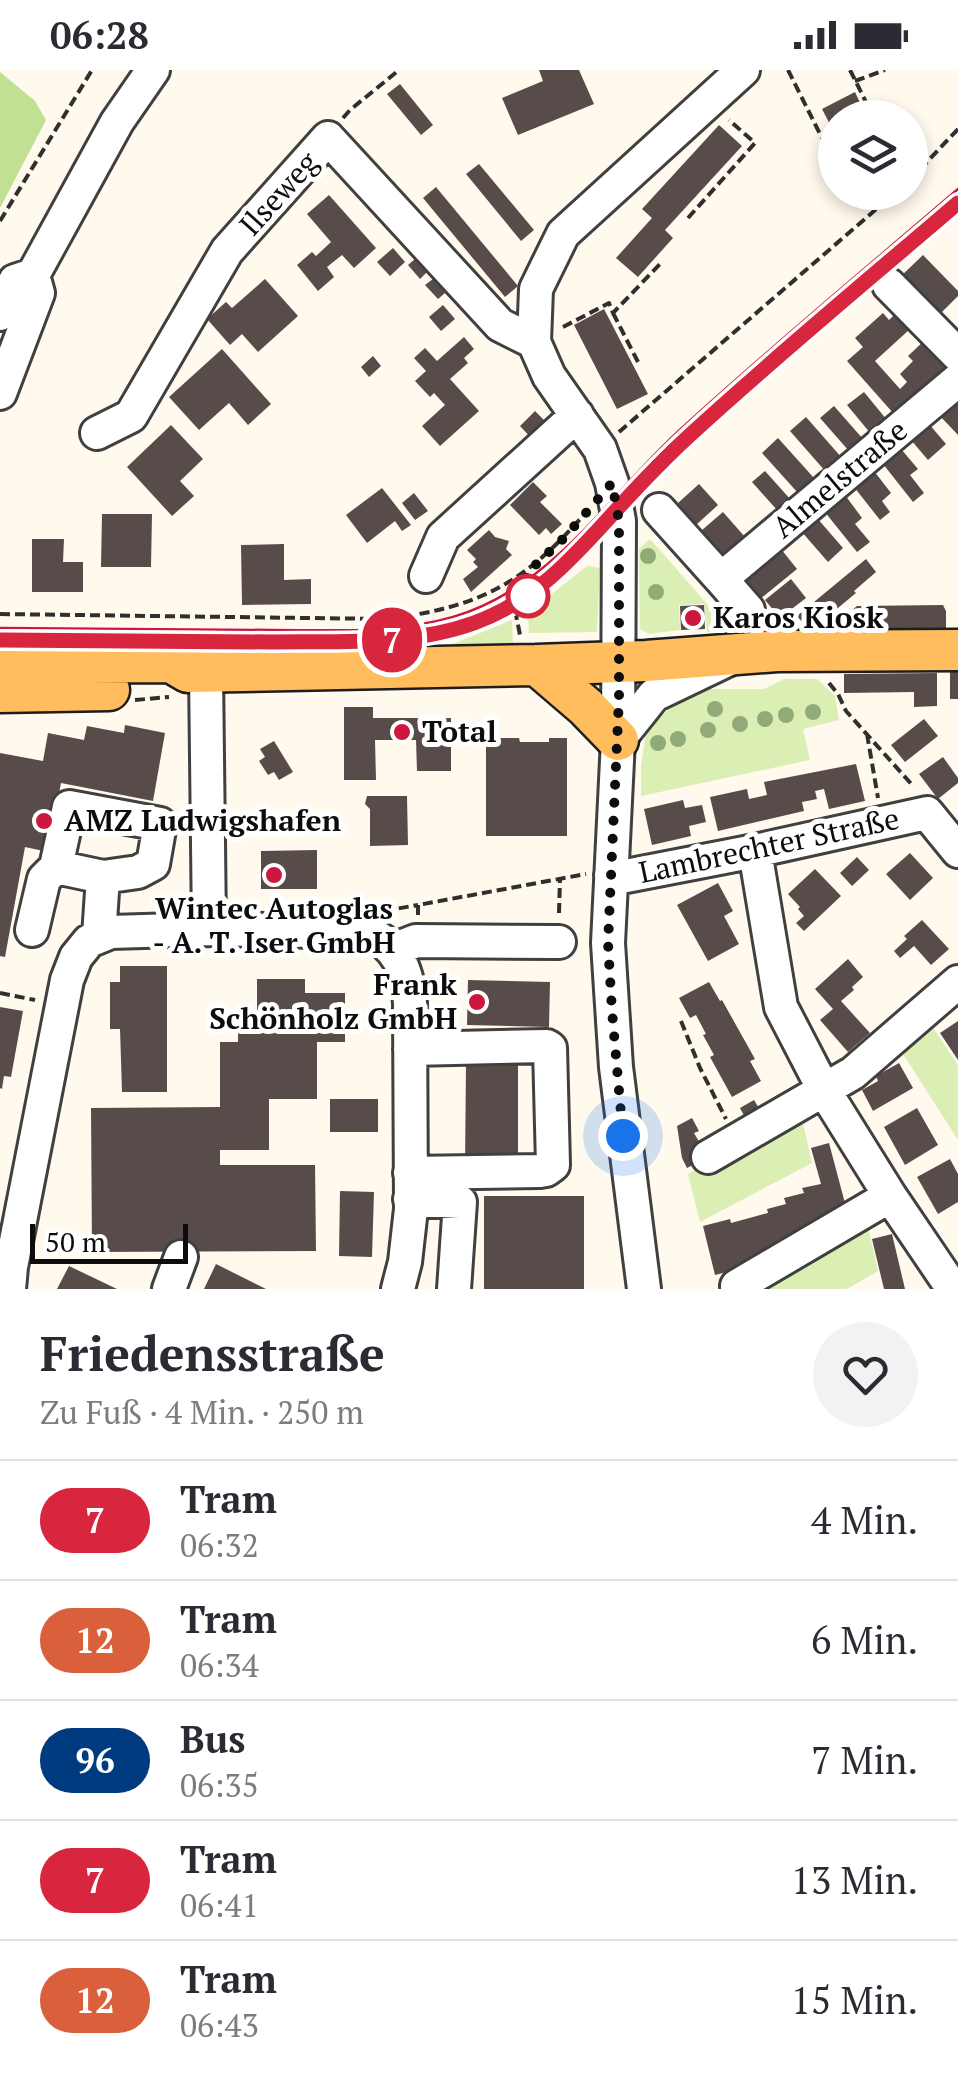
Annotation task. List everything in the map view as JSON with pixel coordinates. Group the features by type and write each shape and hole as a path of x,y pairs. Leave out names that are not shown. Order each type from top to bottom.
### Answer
{"main road":[{"path":"0,663 171,662 197,671 537,665 776,651 958,650"},
{"path":"537,665 586,706 618,740"},
{"path":"0,692 160,688 197,671"}],"street":[{"path":"0,314 15,282 33,275 118,122 153,70"},
{"path":"644,1289 623,1136 608,943 618,740 619,521 600,449 549,376 534,342 536,289 564,234 743,70"},
{"name":"Ilseweg","path":"97,433 131,416 227,251 328,138 500,324 534,342"},
{"path":"0,393 38,293 33,275"},
{"path":"889,285 958,355"},
{"name":"Almelstraße","path":"721,578 958,380"},
{"path":"426,576 443,538 577,415"},
{"path":"659,510 748,610"},
{"path":"618,740 654,695 740,654"},
{"path":"197,671 209,929"},
{"path":"32,930 44,878 56,867 69,807 160,824 153,864 138,872 103,877 56,867"},
{"path":"928,813 958,851"},
{"name":"Lambrechter Straße","path":"610,875 626,876 755,851 928,813"},
{"path":"755,851 781,1006 824,1090 953,1289"},
{"path":"99,936 103,877"},
{"path":"10,1289 10,1268 67,980 76,956 89,941 125,931 209,929 366,932 384,942 404,946 558,942"},
{"path":"398,1289 408,1243 410,1186 409,986 404,946"},
{"path":"708,1157 853,1073 958,982"},
{"path":"410,1049 548,1046 552,1054 553,1164 540,1171 410,1186"},
{"path":"410,1186 460,1202 454,1289"},
{"path":"737,1286 890,1196"},
{"path":"169,1289 181,1258"}],"path":[{"path":"0,221 92,70"},
{"path":"328,138 350,110 399,70"},
{"path":"788,70 818,130"},
{"path":"850,70 865,100"},
{"path":"856,81 885,70"},
{"path":"688,218 755,143 707,101"},
{"path":"928,161 958,129"},
{"path":"600,449 875,210"},
{"path":"613,313 660,264"},
{"path":"534,342 609,303 638,362"},
{"path":"0,614 386,619 430,614 473,601 526,574 612,483"},
{"path":"838,694 846,711 923,797 928,813"},
{"path":"867,734 882,823"},
{"path":"404,946 418,905 560,878 610,875"},
{"path":"558,942 560,878"},
{"path":"0,993 62,1005"},
{"path":"680,1021 738,1140"}],"green space":[{"path":"0,72 35,101 46,120 0,208"},
{"path":"650,539 722,621 752,619 763,613 773,625 762,633 707,632 704,604 679,605 680,630 649,634 640,629 639,549"},
{"path":"587,566 600,568 597,632 529,633 528,613"},
{"path":"512,620 513,643 438,650"},
{"path":"784,679 817,679 835,696 839,720 803,729 810,760 641,796 646,731 669,709 701,689 764,689"},
{"path":"928,1020 958,1065 958,1140 898,1046"},
{"path":"800,1110 812,1163 700,1222 688,1174"},
{"path":"866,1218 878,1271 847,1289 741,1289"}],"building":[{"path":"539,70 579,70 594,104 518,135 502,98 543,81"},
{"path":"400,84 433,125 421,135 387,94"},
{"path":"855,92 859,100 839,100"},
{"path":"719,125 742,146 665,230 673,238 638,277 616,258 652,218 642,209"},
{"path":"479,164 534,230 521,241 466,174"},
{"path":"436,187 518,286 505,297 423,198"},
{"path":"329,195 376,248 354,268 342,255 327,267 334,277 318,291 297,265 312,252 316,256 331,242 307,214"},
{"path":"393,248 405,262 390,276 377,262"},
{"path":"923,255 958,291 958,296 935,319 897,280"},
{"path":"415,259 427,272 420,279 408,265"},
{"path":"265,279 298,316 258,352 242,334 230,345 207,319 226,302 232,308"},
{"path":"433,279 445,293 438,299 425,285"},
{"path":"443,305 455,319 441,331 429,317"},
{"path":"604,309 648,394 617,409 574,325"},
{"path":"883,313 889,320 896,313 910,329 875,361 900,389 907,382 900,374 913,361 908,356 926,339 949,365 894,414 847,361 863,347 855,338"},
{"path":"464,337 474,349 464,358 468,363 450,379 479,411 440,446 422,426 445,405 434,393 430,397 415,381 426,371 414,358 425,348 437,361"},
{"path":"222,349 271,404 248,425 229,403 199,430 169,397"},
{"path":"373,356 381,366 369,377 361,367"},
{"path":"864,392 887,420 871,434 847,405"},
{"path":"958,401 958,435 941,417"},
{"path":"834,406 863,439 849,451 820,418"},
{"path":"535,411 549,425 533,440 520,426"},
{"path":"806,417 842,458 826,472 790,431"},
{"path":"929,424 946,444 928,460 911,440"},
{"path":"171,425 203,459 180,481 194,496 172,516 127,467"},
{"path":"778,438 814,478 798,493 762,453"},
{"path":"901,449 918,469 910,475 924,493 913,502 883,464"},
{"path":"765,471 791,500 778,511 752,482"},
{"path":"874,471 891,493 882,501 890,512 880,520 854,487"},
{"path":"533,482 547,496 540,502 562,524 551,534 546,528 539,535 510,505"},
{"path":"699,484 718,505 696,525 678,503"},
{"path":"382,488 411,525 402,531 395,521 367,543 346,515"},
{"path":"414,493 428,511 415,520 402,503"},
{"path":"845,495 862,518 855,524 870,542 857,552 824,511"},
{"path":"723,512 745,537 724,555 702,530"},
{"path":"102,514 152,514 151,567 101,567"},
{"path":"817,518 843,548 828,562 801,531"},
{"path":"489,530 495,537 509,541 506,549 512,555 471,592 463,579 478,567 467,550"},
{"path":"32,539 64,539 63,562 83,562 83,592 32,592"},
{"path":"284,544 284,580 311,579 311,604 242,605 241,545"},
{"path":"781,549 797,569 760,599 744,579"},
{"path":"866,559 876,572 810,631 797,616"},
{"path":"791,579 806,598 780,618 765,600"},
{"name":"Karos Kiosk","path":"704,605 705,629 681,630 680,606"},
{"path":"943,605 946,634 841,635 840,620 857,606"},
{"path":"950,672 958,672 958,699 950,699"},
{"path":"937,673 937,706 914,707 914,692 844,693 844,674"},
{"path":"344,707 373,707 373,718 451,718 451,771 417,771 416,740 375,740 376,780 344,780"},
{"path":"924,719 938,736 905,762 891,745"},
{"path":"125,725 165,733 153,801 61,783 48,852 25,847 5,957 0,956 0,753 43,761 48,733 84,740 87,726 124,733"},
{"path":"486,738 549,742 549,738 567,738 567,836 486,836"},
{"path":"274,741 293,772 279,780 274,772 268,775 259,761 265,757 260,749"},
{"path":"943,757 958,783 938,799 919,774"},
{"path":"856,764 865,801 829,809 824,789 815,791 817,799 802,802 804,811 718,831 710,797 747,789 749,799 767,795 764,782"},
{"path":"367,796 407,796 408,845 370,846"},
{"path":"683,800 685,808 702,805 706,822 689,826 691,836 652,845 644,809"},
{"path":"317,850 317,889 261,889 261,851"},
{"path":"910,853 933,878 910,900 886,874"},
{"path":"857,857 869,870 852,886 840,873"},
{"path":"815,869 841,896 804,931 796,923 804,916 788,894"},
{"path":"718,883 733,911 724,916 739,944 708,961 677,905"},
{"path":"922,920 949,949 931,965 914,946 900,958 894,951"},
{"path":"848,959 863,977 841,1001 870,1033 848,1052 820,1020 833,1009 815,989"},
{"path":"120,966 167,966 167,1092 122,1092 120,1029 110,1029 110,982 120,982"},
{"path":"257,979 305,979 305,993 345,993 345,1042 317,1042 317,1099 269,1099 269,1150 220,1150 220,1165 315,1165 316,1251 92,1252 91,1108 220,1107 220,1042 238,1042 238,1013 257,1013"},
{"path":"468,980 550,982 549,1027 467,1025"},
{"path":"709,982 755,1059 750,1061 761,1081 732,1097 710,1057 714,1055 696,1015 690,1018 679,998"},
{"path":"0,1007 23,1011 11,1077 4,1076 2,1089 0,1088"},
{"path":"958,1021 958,1060 940,1033"},
{"path":"466,1062 518,1063 518,1168 465,1168"},
{"path":"899,1063 913,1088 873,1111 862,1090 878,1081 876,1076"},
{"path":"330,1099 378,1099 378,1132 330,1132"},
{"path":"754,1100 763,1115 748,1123 740,1108"},
{"path":"917,1108 938,1145 905,1165 884,1127"},
{"path":"692,1118 699,1131 694,1133 708,1157 687,1168 677,1126"},
{"path":"829,1143 846,1207 828,1211 830,1218 793,1232 794,1238 775,1243 777,1248 758,1253 759,1259 741,1264 742,1268 715,1275 703,1226 768,1213 767,1209 786,1204 784,1198 804,1193 802,1188 821,1184 811,1148"},
{"path":"950,1159 958,1174 958,1202 938,1214 917,1177"},
{"path":"340,1191 374,1192 372,1257 339,1256"},
{"path":"484,1196 584,1196 584,1289 484,1289"},
{"path":"892,1234 905,1289 884,1289 872,1239"},
{"path":"216,1264 266,1289 204,1289"},
{"path":"69,1266 117,1289 57,1289"}],"tram line":[{"path":"0,628 363,630 431,622 489,603 551,561 683,427 958,189"},
{"name":"7","path":"0,640 382,641 451,630 495,614 550,580 688,437 958,203"}],"place":[{"name":"Karos Kiosk","path":"693,618"},
{"name":"Total","path":"402,732"},
{"name":"AMZ Ludwigshafen","path":"44,821"},
{"name":"Wintec Autoglas - A. T. Iser GmbH","path":"274,875"},
{"name":"Frank Schönholz GmbH","path":"477,1002"}],"route":[{"path":"528,596 526,574 612,483 619,521 619,698 608,943 623,1136"}]}
